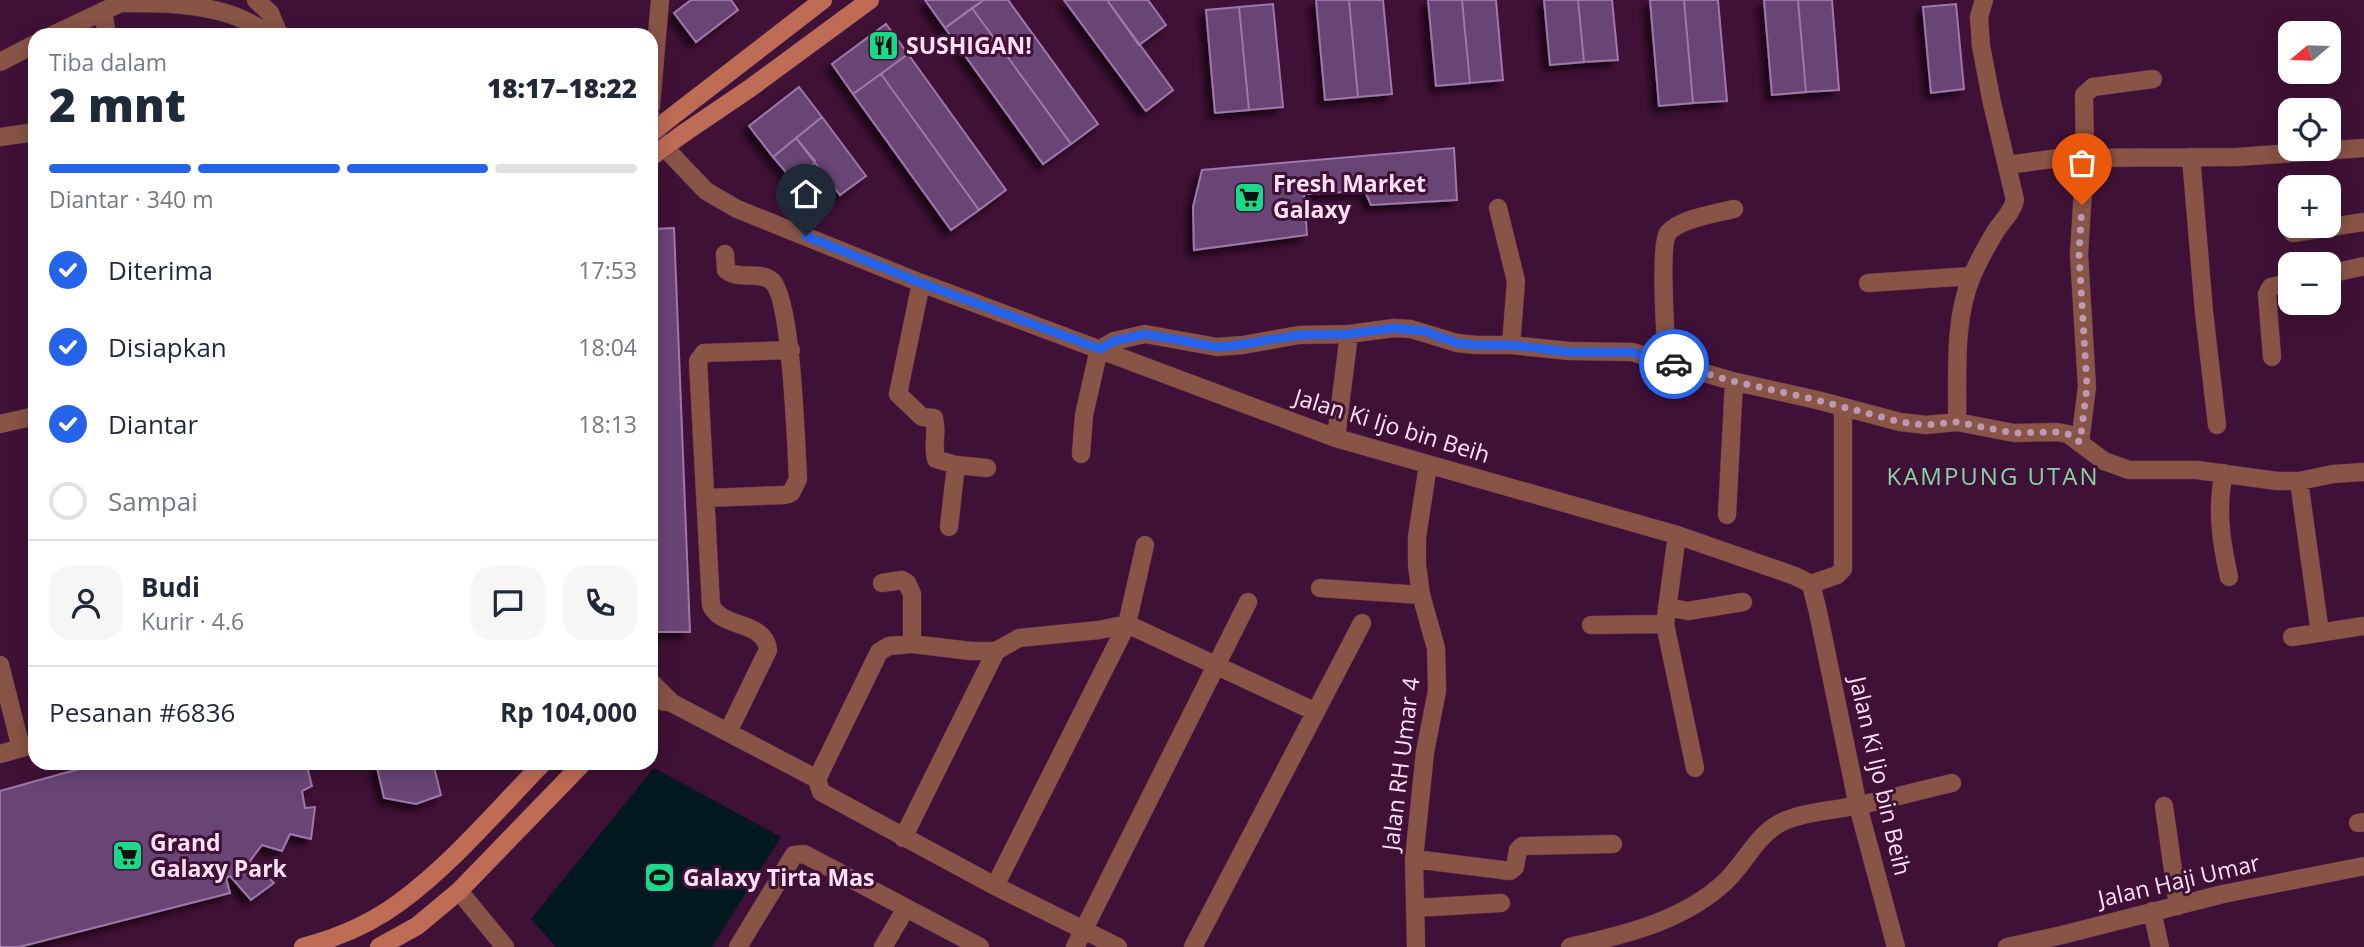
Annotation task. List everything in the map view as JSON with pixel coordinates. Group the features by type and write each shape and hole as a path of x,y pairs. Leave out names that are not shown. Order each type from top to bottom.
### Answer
{"main road":[{"path":"658,128 823,0"},
{"path":"658,152 870,0"},
{"path":"733,69 749,89"},
{"path":"303,947 354,929 399,903 440,868 536,770"},
{"path":"379,947 417,926 459,891 576,770"}],"street":[{"path":"256,0 270,13 276,28"},
{"path":"658,41 660,0"},
{"path":"1956,422 1960,325 1971,276 2015,200 1981,46 1979,17 1984,0"},
{"path":"68,28 125,2 204,7 235,16 258,28"},
{"path":"103,11 106,28"},
{"path":"0,62 28,48"},
{"path":"2080,442 2087,387 2079,254 2085,157 2084,94 2093,87 2152,79"},
{"path":"0,137 28,133"},
{"name":"Jalan Ki Ijo bin Beih","path":"658,139 706,191 737,209 921,283 1336,438 1677,535 1811,584 1858,806 1896,947"},
{"path":"2007,165 2041,159 2237,157 2364,148"},
{"path":"2191,157 2217,425"},
{"path":"1498,208 1516,281 1511,345"},
{"path":"1667,362 1664,278 1668,233 1682,223 1734,209"},
{"path":"2341,226 2364,222"},
{"path":"707,498 784,495 792,493 798,479 791,349 775,283 763,275 732,274 725,266 725,254"},
{"path":"2341,271 2364,266"},
{"path":"1868,283 1971,276"},
{"path":"921,283 898,394 922,417 934,418 937,436 933,449 936,459 956,465 987,468"},
{"path":"2272,357 2267,294 2271,287 2278,285"},
{"path":"1081,454 1084,415 1099,349 1114,341 1145,334 1217,347 1299,335 1349,334 1394,328 1424,331 1457,343 1511,345 1569,352 1632,352 1734,382 1900,422 1926,425 1956,422 2014,433 2068,434 2104,461 2129,470 2197,470 2255,479 2299,481 2333,474 2364,472"},
{"path":"1336,438 1349,334"},
{"path":"727,732 768,650 760,634 717,615 713,609 698,360 704,353 791,349"},
{"path":"1727,515 1734,382"},
{"path":"1811,584 1837,575 1843,569 1843,407"},
{"path":"0,424 28,418"},
{"path":"949,527 956,465"},
{"name":"Jalan RH Umar 4","path":"1416,947 1414,859 1425,752 1437,691 1436,648 1421,595 1417,537 1428,465"},
{"path":"2224,473 2218,496 2221,538 2229,577"},
{"path":"2299,481 2320,633"},
{"path":"1677,535 1666,615 1695,768"},
{"path":"995,886 1127,624 1145,545"},
{"path":"882,583 902,580 909,587 912,594 912,644"},
{"path":"1320,588 1421,595"},
{"path":"1075,947 1248,602"},
{"path":"1591,625 1743,602"},
{"path":"1193,947 1362,623"},
{"path":"1118,947 903,838 821,792 817,779 879,652 889,646 912,644 971,652 996,651 1019,638 1099,630 1127,624 1316,712"},
{"path":"2292,637 2364,626"},
{"path":"903,838 996,651"},
{"path":"0,665 28,746 0,754"},
{"path":"658,689 672,703"},
{"path":"658,700 672,703 817,779"},
{"path":"1570,947 1654,925 1699,901 1728,880 1769,830 1782,823 1808,813 1858,806 1952,783"},
{"path":"2164,806 2178,906"},
{"path":"1414,859 1510,870 1516,867 1518,850 1522,846 1613,844"},
{"path":"738,947 794,855 804,854 980,947"},
{"name":"Jalan Haji Umar","path":"2007,947 2223,894 2364,866"},
{"path":"459,891 505,947"},
{"path":"1415,908 1501,903"},
{"path":"883,947 906,908"},
{"path":"2152,911 2160,947"}],"water":[{"name":"Galaxy Tirta Mas","path":"652,770 658,770 781,837 712,947 556,947 531,919"}],"building":[{"path":"691,0 731,0 738,10 696,42 674,13"},
{"path":"925,0 984,0 945,28"},
{"path":"984,0 1008,0 1098,124 1071,144 972,8"},
{"path":"1064,0 1107,0 1173,90 1146,111"},
{"path":"1107,0 1148,0 1166,25 1139,45"},
{"path":"1316,0 1349,0 1358,97 1325,100"},
{"path":"1349,0 1383,0 1392,94 1358,97"},
{"path":"1428,0 1462,0 1470,83 1436,86"},
{"path":"1462,0 1496,0 1503,80 1470,83"},
{"path":"1544,0 1578,0 1584,62 1550,65"},
{"path":"1578,0 1612,0 1618,60 1584,62"},
{"path":"1650,0 1684,0 1693,103 1659,106"},
{"path":"1684,0 1718,0 1727,101 1693,103"},
{"path":"1764,0 1798,0 1806,92 1772,95"},
{"path":"1798,0 1832,0 1839,90 1806,92"},
{"path":"1273,4 1283,107 1249,110 1239,7"},
{"path":"1956,4 1964,89 1931,93 1923,7"},
{"path":"1239,7 1249,110 1215,113 1206,10"},
{"path":"972,8 1071,144 1043,164 945,28"},
{"path":"886,24 908,54 853,94 832,64"},
{"path":"908,54 1006,190 979,210 881,74"},
{"path":"881,74 979,210 951,230 853,94"},
{"path":"799,87 822,117 773,157 749,126"},
{"path":"822,117 866,176 840,195 796,138"},
{"path":"796,138 815,161 801,190 773,157"},
{"name":"Fresh Market Galaxy","path":"1454,148 1457,200 1371,205 1365,191 1304,194 1307,235 1194,250 1193,207 1202,170"},
{"path":"674,228 690,632 658,632 658,229"},
{"name":"Grand Galaxy Park","path":"75,770 308,770 312,786 302,791 305,808 315,807 311,839 290,834 282,851 262,845 250,861 274,883 251,900 230,876 226,878 230,893 19,947 0,947 0,791"},
{"path":"378,770 435,770 441,795 416,804 384,798"}],"way so far":[{"path":"1674,364 1900,422 1926,425 1956,422 2014,433 2057,432 2068,434 2080,442 2087,387 2079,254 2082,205"}],"place":[{"name":"SUSHIGAN!","path":"883,46"},
{"name":"Fresh Market Galaxy","path":"1250,197"},
{"name":"Grand Galaxy Park","path":"127,856"},
{"name":"Galaxy Tirta Mas","path":"660,878"}],"district":[{"name":"KAMPUNG UTAN","path":"1993,477"}],"route":[{"path":"806,236 921,283 1100,349 1114,341 1145,334 1217,347 1299,335 1349,334 1394,328 1424,331 1457,343 1511,345 1569,352 1632,352 1674,364"}]}
